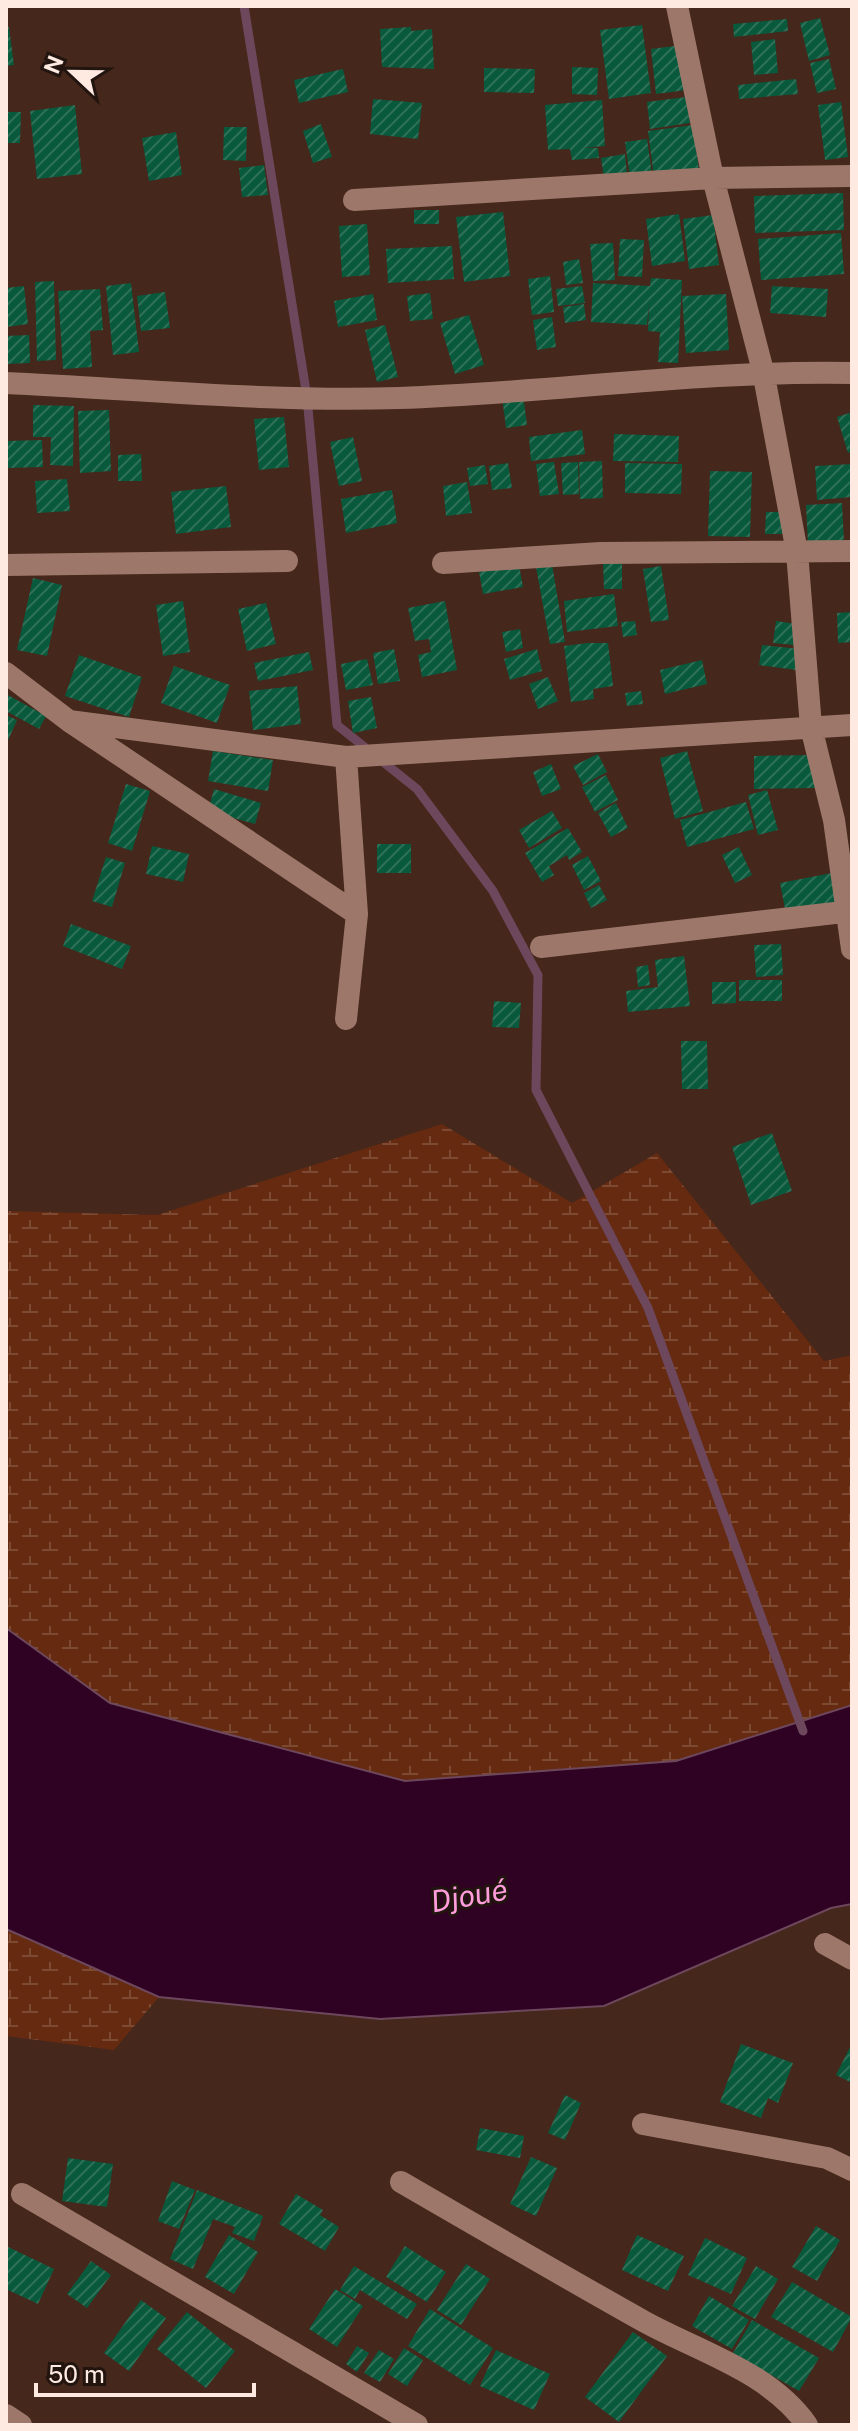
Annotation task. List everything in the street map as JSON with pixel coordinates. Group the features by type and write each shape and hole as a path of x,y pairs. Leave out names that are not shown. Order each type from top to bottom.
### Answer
{"street":[{"path":"677,6 713,178 763,371 797,552 811,727 834,820 852,949"},
{"path":"354,200 713,178 852,176"},
{"path":"6,383 307,397 399,398 763,371 852,373"},
{"path":"443,563 601,553 852,551"},
{"path":"6,565 287,561"},
{"path":"6,673 69,721 357,914"},
{"path":"69,721 346,757 852,725"},
{"path":"346,757 357,914 346,1019"},
{"path":"541,947 849,911"},
{"path":"825,1944 852,1959"},
{"path":"643,2124 827,2158 852,2170"},
{"path":"401,2182 647,2323 766,2384 793,2404 807,2425"},
{"path":"22,2194 417,2425"},
{"path":"6,2415 21,2425"}],"green space":[{"path":"442,1124 572,1203 657,1153 824,1361 852,1355 852,1705 676,1761 404,1781 110,1703 6,1628 6,1211 157,1215"},
{"path":"6,1929 159,1997 114,2050 6,2036"}],"water":[{"name":"Djoué","path":"6,1628 110,1703 405,1781 676,1761 852,1705 852,1904 831,1908 604,2006 380,2019 159,1997 6,1929"}],"building":[{"path":"820,18 830,55 809,61 800,23"},
{"path":"787,19 788,31 734,37 733,24"},
{"path":"642,25 651,93 609,99 600,30"},
{"path":"6,27 9,27 14,65 6,66"},
{"path":"411,27 411,31 432,29 434,69 382,67 380,29"},
{"path":"775,39 778,73 754,75 751,42"},
{"path":"682,45 687,90 656,94 651,49"},
{"path":"829,59 836,89 817,93 810,63"},
{"path":"572,67 598,68 597,95 572,94"},
{"path":"484,68 535,69 534,93 484,92"},
{"path":"343,69 348,92 299,103 294,80"},
{"path":"796,79 798,94 739,99 738,85"},
{"path":"686,97 690,123 650,129 647,102"},
{"path":"373,99 422,103 418,139 370,134"},
{"path":"602,100 605,146 583,148 598,148 599,158 572,160 570,149 548,150 545,105"},
{"path":"841,102 848,157 825,160 818,105"},
{"path":"75,105 82,174 37,179 30,111"},
{"path":"6,112 21,112 20,143 6,143"},
{"path":"321,124 332,157 313,163 303,131"},
{"path":"693,125 699,171 654,177 648,131"},
{"path":"224,127 247,127 246,161 223,160"},
{"path":"176,132 182,175 149,181 142,138"},
{"path":"647,139 652,174 630,177 625,142"},
{"path":"625,154 627,174 604,178 601,158"},
{"path":"264,165 268,195 242,197 239,168"},
{"path":"843,193 844,230 755,233 754,196"},
{"path":"414,210 439,210 439,224 414,224"},
{"path":"503,212 510,276 464,282 456,217"},
{"path":"679,214 685,261 652,266 646,219"},
{"path":"713,215 719,265 689,269 683,219"},
{"path":"367,224 370,275 342,277 339,226"},
{"path":"841,233 844,274 761,280 758,239"},
{"path":"620,239 644,240 642,277 618,276"},
{"path":"613,243 615,280 593,281 590,244"},
{"path":"452,246 454,279 388,283 386,249"},
{"path":"579,259 583,283 566,285 563,262"},
{"path":"550,276 554,312 532,315 528,279"},
{"path":"651,278 682,280 678,363 658,362 660,332 648,331 649,304 647,325 591,322 593,283 650,286"},
{"path":"54,281 56,360 37,361 35,282"},
{"path":"131,283 139,352 113,355 106,286"},
{"path":"24,286 28,324 6,327 6,288"},
{"path":"582,286 585,303 558,306 556,289"},
{"path":"772,286 828,289 826,317 770,313"},
{"path":"100,289 103,330 90,331 92,367 63,369 58,291"},
{"path":"165,292 170,328 141,331 137,296"},
{"path":"430,293 433,319 410,321 407,296"},
{"path":"373,294 377,320 338,327 334,301"},
{"path":"726,294 729,350 686,353 682,296"},
{"path":"584,304 586,320 565,323 563,307"},
{"path":"469,315 484,365 455,374 440,323"},
{"path":"552,317 556,347 537,350 533,320"},
{"path":"385,325 398,377 377,382 365,330"},
{"path":"29,335 30,363 6,364 6,336"},
{"path":"523,394 527,425 506,428 502,397"},
{"path":"33,405 74,406 73,466 50,465 51,437 33,437"},
{"path":"109,410 111,471 80,473 78,411"},
{"path":"852,412 852,451 848,453 837,417"},
{"path":"284,417 289,467 259,470 254,419"},
{"path":"582,430 585,454 531,461 529,437"},
{"path":"614,434 679,436 678,462 613,461"},
{"path":"353,437 362,481 339,486 330,442"},
{"path":"42,440 43,467 6,468 6,441"},
{"path":"141,454 142,481 118,481 118,455"},
{"path":"602,461 603,498 580,499 579,462"},
{"path":"554,462 559,494 540,496 536,464"},
{"path":"578,462 579,494 563,495 561,463"},
{"path":"508,463 512,488 492,490 489,466"},
{"path":"625,463 682,464 681,494 625,493"},
{"path":"852,464 852,497 817,500 815,466"},
{"path":"485,465 488,484 470,486 467,468"},
{"path":"710,471 752,472 750,537 708,536"},
{"path":"67,479 70,511 37,513 35,481"},
{"path":"467,482 472,513 446,516 443,486"},
{"path":"226,486 231,527 176,534 171,492"},
{"path":"392,490 397,523 346,533 341,499"},
{"path":"842,503 844,541 808,544 806,505"},
{"path":"766,512 784,512 783,534 765,534"},
{"path":"603,563 622,563 622,589 604,589"},
{"path":"552,564 565,642 550,644 536,567"},
{"path":"519,565 523,587 483,594 479,572"},
{"path":"661,566 669,620 651,622 643,569"},
{"path":"33,578 62,585 47,656 17,650"},
{"path":"614,594 618,626 567,632 564,601"},
{"path":"183,601 190,652 163,656 156,605"},
{"path":"445,601 457,670 422,677 418,655 431,652 429,639 415,641 408,608"},
{"path":"266,603 276,644 247,651 238,609"},
{"path":"852,612 852,642 838,643 837,613"},
{"path":"635,621 637,635 623,637 621,622"},
{"path":"776,621 797,624 794,645 773,643"},
{"path":"520,629 523,648 506,652 502,632"},
{"path":"608,643 613,686 593,689 594,699 571,702 564,646"},
{"path":"762,645 800,649 797,670 759,665"},
{"path":"394,649 400,681 378,684 373,653"},
{"path":"537,649 542,671 510,680 504,659"},
{"path":"309,652 313,670 258,681 254,663"},
{"path":"79,655 142,677 129,717 65,696"},
{"path":"367,659 373,685 346,690 341,664"},
{"path":"702,660 707,684 665,694 660,670"},
{"path":"174,666 230,685 217,723 161,703"},
{"path":"548,677 558,701 538,709 529,684"},
{"path":"297,686 301,724 253,730 249,691"},
{"path":"641,691 643,704 627,706 625,693"},
{"path":"6,694 46,716 39,729 6,711"},
{"path":"371,697 377,728 353,733 348,701"},
{"path":"6,715 17,720 6,745"},
{"path":"213,751 273,760 268,791 208,781"},
{"path":"687,751 703,811 675,819 660,758"},
{"path":"598,754 607,772 583,785 573,766"},
{"path":"816,755 816,788 754,789 754,756"},
{"path":"551,764 561,789 542,796 533,772"},
{"path":"606,775 618,800 595,812 582,787"},
{"path":"126,784 150,791 132,851 108,843"},
{"path":"214,789 261,803 255,824 208,811"},
{"path":"767,790 778,830 758,835 748,795"},
{"path":"746,802 754,829 687,847 680,820"},
{"path":"616,803 628,828 611,837 598,813"},
{"path":"552,811 562,828 529,848 519,830"},
{"path":"568,828 582,852 569,860 567,855 549,866 554,875 542,882 525,853"},
{"path":"377,844 411,844 411,873 377,873"},
{"path":"152,846 189,854 183,882 146,874"},
{"path":"739,847 752,875 735,883 722,855"},
{"path":"588,856 601,881 584,890 572,865"},
{"path":"106,857 125,863 112,907 92,901"},
{"path":"837,872 843,902 786,914 780,883"},
{"path":"599,885 607,900 591,908 584,893"},
{"path":"71,924 131,946 122,969 63,946"},
{"path":"781,944 783,975 756,977 754,945"},
{"path":"684,956 690,1006 628,1012 626,991 658,987 655,960"},
{"path":"648,965 650,985 638,987 636,967"},
{"path":"739,980 782,980 782,1001 739,1001"},
{"path":"712,982 736,982 736,1003 712,1004"},
{"path":"494,1001 521,1003 519,1028 492,1027"},
{"path":"681,1041 707,1041 708,1089 682,1089"},
{"path":"772,1133 792,1191 751,1205 732,1147"},
{"path":"852,2043 852,2083 836,2075"},
{"path":"741,2044 793,2063 778,2103 768,2098 761,2118 720,2102"},
{"path":"565,2095 581,2103 565,2140 548,2133"},
{"path":"480,2128 524,2136 520,2158 476,2150"},
{"path":"531,2157 557,2168 536,2216 510,2204"},
{"path":"68,2158 113,2164 107,2207 62,2201"},
{"path":"172,2181 195,2190 179,2229 158,2221"},
{"path":"197,2190 263,2216 254,2241 232,2233 235,2227 213,2219 193,2269 170,2259"},
{"path":"296,2194 323,2210 320,2215 339,2227 325,2251 279,2224"},
{"path":"816,2226 840,2240 817,2281 792,2267"},
{"path":"229,2235 258,2252 234,2294 205,2277"},
{"path":"637,2235 684,2256 668,2291 622,2270"},
{"path":"705,2238 747,2258 731,2294 688,2275"},
{"path":"6,2246 54,2269 38,2304 6,2289"},
{"path":"405,2246 446,2272 427,2302 386,2277"},
{"path":"91,2261 111,2275 87,2308 67,2294"},
{"path":"466,2264 490,2279 461,2325 437,2310"},
{"path":"354,2266 417,2304 407,2319 360,2290 355,2299 340,2290"},
{"path":"756,2266 778,2279 755,2319 732,2306"},
{"path":"792,2282 852,2317 833,2352 771,2317"},
{"path":"335,2289 363,2306 337,2347 309,2329"},
{"path":"709,2296 749,2320 732,2349 692,2326"},
{"path":"141,2300 166,2318 129,2371 104,2353"},
{"path":"430,2309 493,2348 470,2385 408,2346"},
{"path":"187,2312 235,2351 206,2388 157,2349"},
{"path":"752,2320 819,2358 799,2391 733,2353"},
{"path":"633,2332 667,2356 619,2422 585,2397"},
{"path":"357,2346 369,2353 357,2372 346,2364"},
{"path":"404,2348 423,2360 407,2386 388,2374"},
{"path":"379,2350 394,2359 380,2382 364,2373"},
{"path":"496,2350 550,2374 534,2410 480,2386"}],"waterway":[{"path":"244,6 307,397 337,725 417,789 493,891 538,975 536,1090 648,1308 803,1731"}]}
